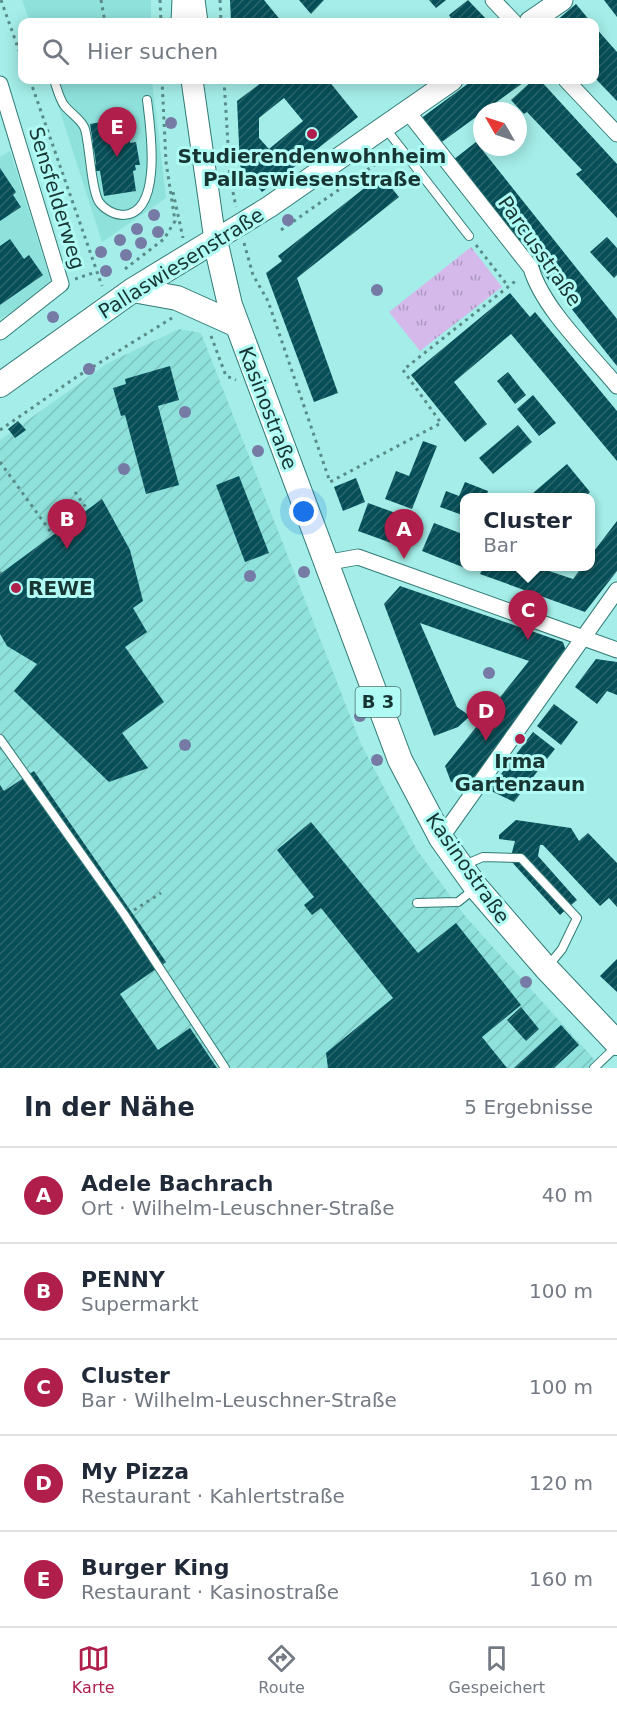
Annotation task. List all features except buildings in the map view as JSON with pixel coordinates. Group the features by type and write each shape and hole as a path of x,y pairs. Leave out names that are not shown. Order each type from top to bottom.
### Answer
{"main road":[{"name":"Pallaswiesenstraße","path":"0,385 134,290 215,240"},
{"name":"Kasinostraße","path":"215,240 224,286 237,325 400,760 441,837 477,887 546,968 615,1039"},
{"path":"134,290 177,298 237,325"}],"street":[{"path":"182,18 183,0"},
{"path":"194,0 196,18"},
{"path":"493,0 510,18"},
{"path":"536,18 562,0"},
{"name":"Sensfelderweg","path":"0,84 61,284 0,332"},
{"name":"Kasinostraße","path":"193,84 215,240"},
{"name":"Pallaswiesenstraße","path":"215,240 385,128 446,84"},
{"path":"570,84 617,134"},
{"name":"Parcusstraße","path":"408,112 531,268 535,283 617,386"},
{"path":"325,563 358,556 617,650"},
{"path":"441,837 617,590"}],"lane":[{"path":"56,84 63,104 85,126 98,200 107,210 121,215 131,213 144,204 150,179 151,132 147,100"},
{"path":"385,128 469,236"},
{"path":"0,740 124,914 225,1068"},
{"path":"461,866 483,857 521,858 577,918 562,949 546,968"},
{"path":"417,903 458,902 477,887"},
{"path":"594,1068 615,1039"}],"path":[{"path":"1,0 18,48"},
{"path":"101,0 104,18"},
{"path":"160,0 161,18"},
{"path":"220,0 221,18"},
{"path":"31,84 102,286"},
{"path":"160,243 175,221 172,188 166,162 162,84"},
{"path":"224,84 230,177 239,226 254,275 268,301 330,483 441,423 403,370 531,268"},
{"path":"281,230 400,147"},
{"path":"172,188 176,198 186,257"},
{"path":"469,236 508,286"},
{"path":"61,284 96,272"},
{"path":"0,430 78,376 176,315"},
{"path":"208,328 226,376"},
{"path":"0,462 53,535"},
{"path":"75,492 87,509"},
{"path":"124,914 161,893"}],"shaded area":[{"path":"22,0 151,0 151,18 29,18"},
{"path":"51,84 152,84 166,198 102,242"},
{"path":"10,151 52,285 0,319 0,157"},
{"path":"179,329 201,333 361,744 417,850 465,916 602,1068 0,1068 0,440 108,363"}],"green space":[{"path":"471,247 502,287 420,351 389,312"}],"place":[{"name":"Studierendenwohnheim Pallaswiesenstraße","path":"312,134"},
{"name":"Burger King","path":"117,157"},
{"name":"PENNY","path":"67,549"},
{"name":"Adele Bachrach","path":"404,559"},
{"name":"REWE","path":"16,588"},
{"name":"Cluster","path":"528,640"},
{"name":"Irma Gartenzaun","path":"520,739"},
{"name":"My Pizza","path":"486,741"}]}
